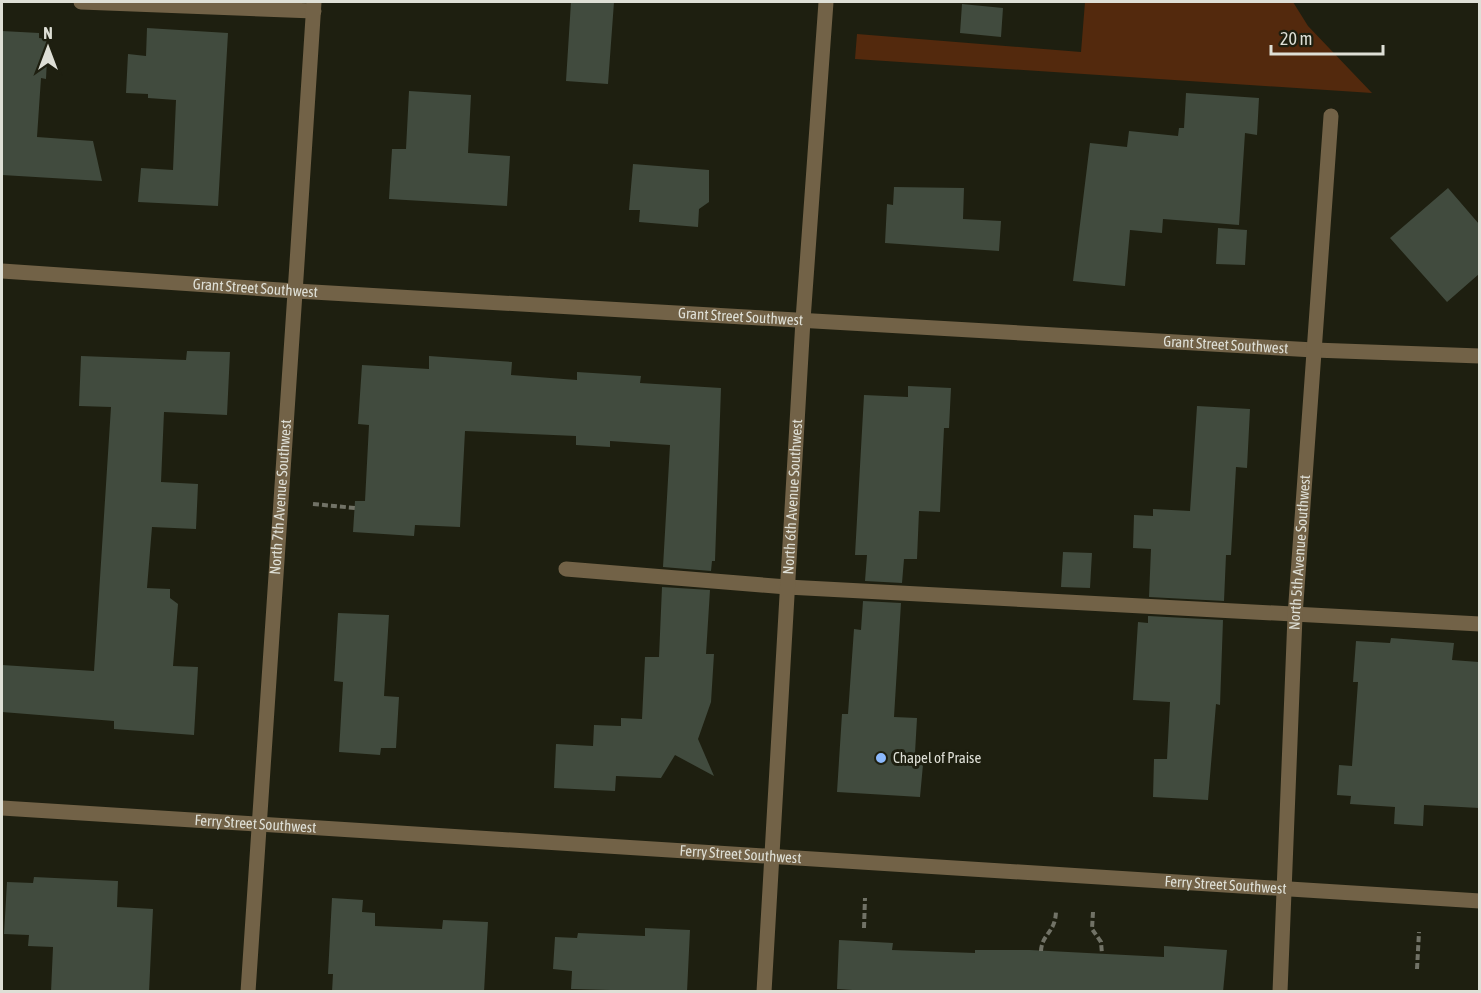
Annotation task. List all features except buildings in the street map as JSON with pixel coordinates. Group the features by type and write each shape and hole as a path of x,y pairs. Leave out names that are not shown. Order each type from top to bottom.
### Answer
{"street":[{"path":"81,2 314,6"},
{"name":"North 6th Avenue Southwest","path":"764,992 803,320 826,2"},
{"name":"North 7th Avenue Southwest","path":"248,992 257,823 296,291 314,6"},
{"name":"North 5th Avenue Southwest","path":"1280,992 1295,616 1331,116"},
{"name":"Grant Street Southwest","path":"2,271 296,291 1314,350 1479,356"},
{"path":"566,569 787,586 1295,616 1479,624"},
{"name":"Ferry Street Southwest","path":"2,808 1479,901"}],"path":[{"path":"313,504 354,508"},
{"path":"864,928 865,898"},
{"path":"1041,951 1044,938 1053,928 1056,910"},
{"path":"1093,912 1092,929 1101,942 1102,954"},
{"path":"1417,969 1419,932"}],"shaded area":[{"path":"1085,2 1293,2 1308,26 1372,93 855,59 857,34 1081,52"}],"place":[{"name":"Chapel of Praise","path":"881,758"}]}
